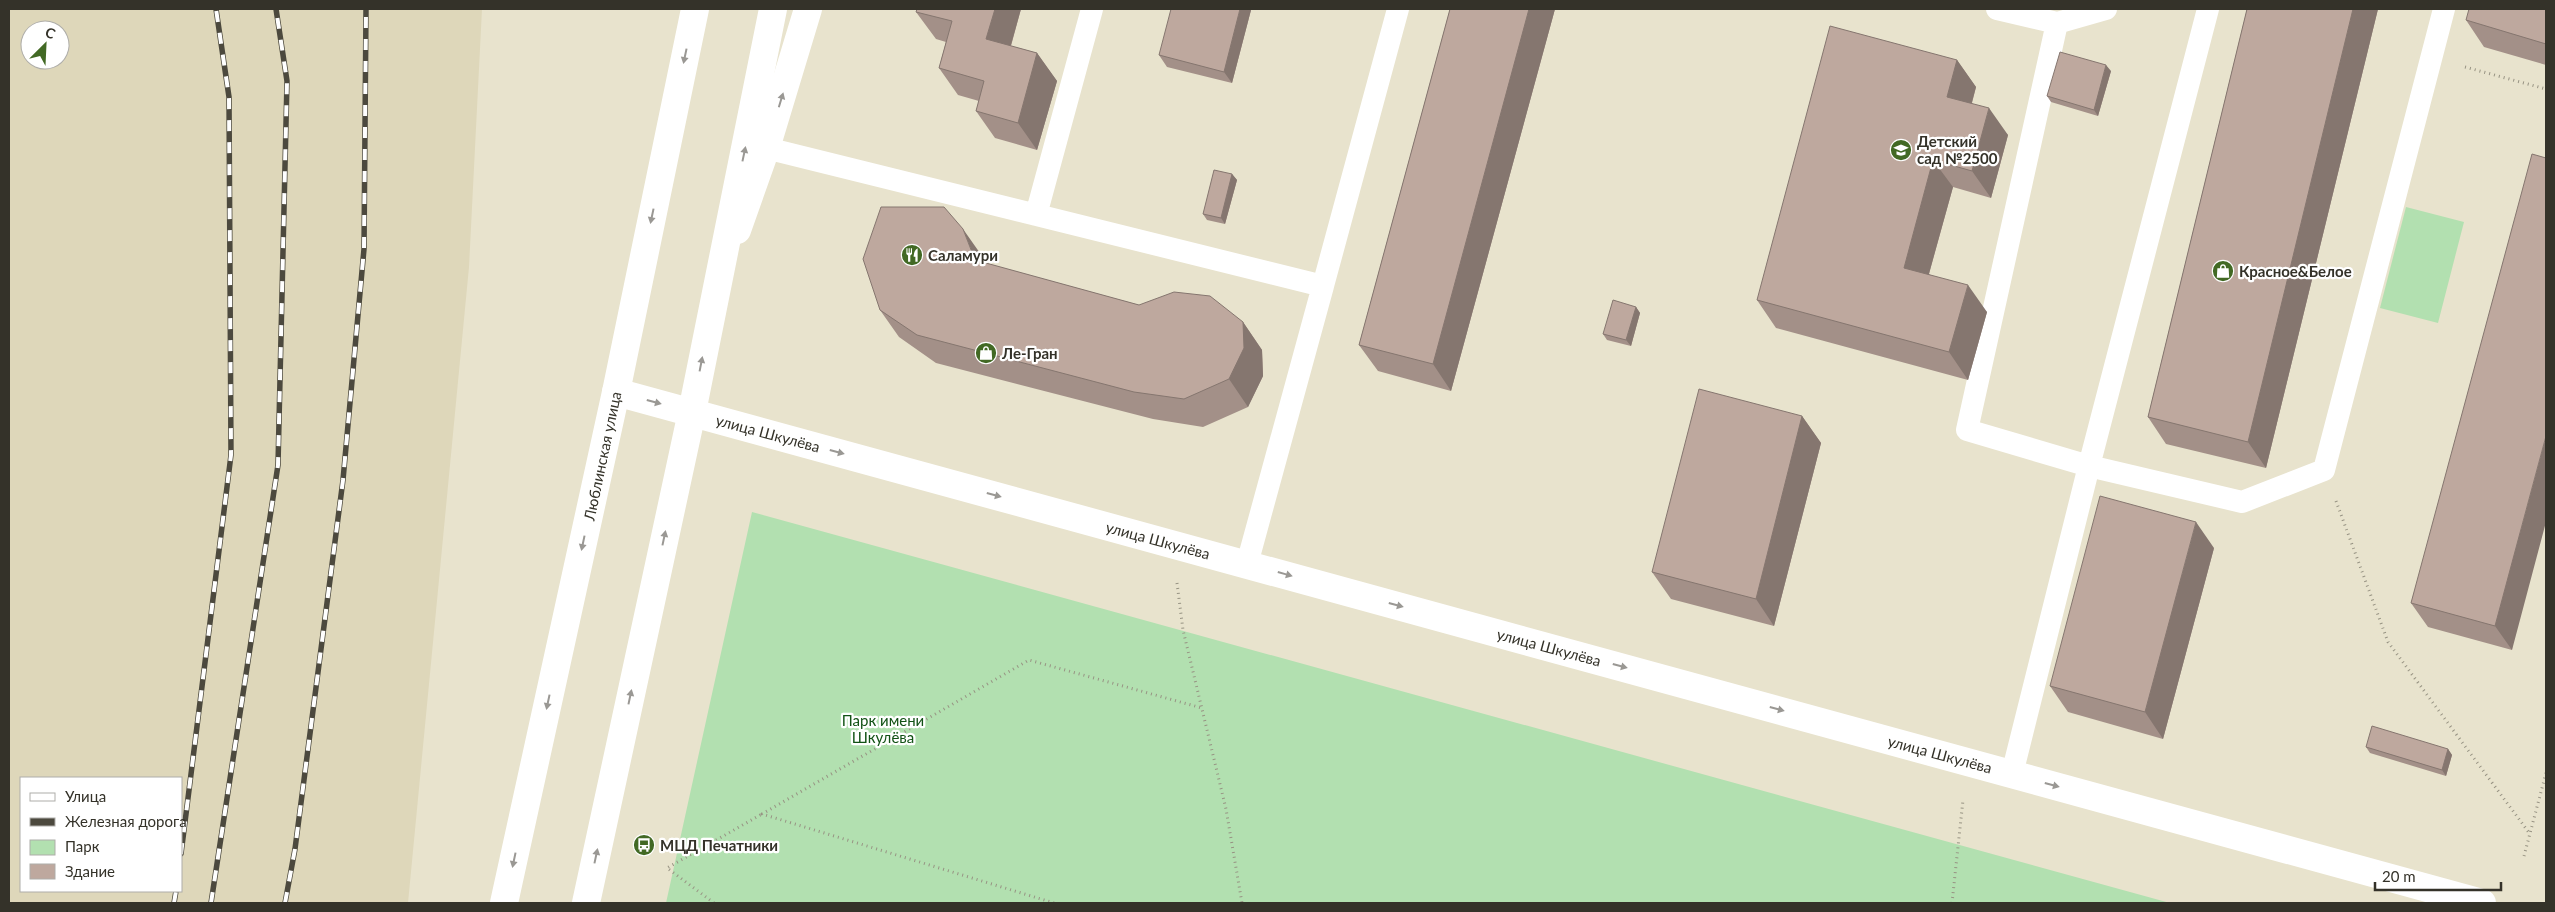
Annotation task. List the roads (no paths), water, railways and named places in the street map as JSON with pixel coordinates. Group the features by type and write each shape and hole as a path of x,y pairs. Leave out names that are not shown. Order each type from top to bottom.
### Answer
{"street":[{"name":"Люблинская улица","path":"504,903 616,392 695,9"},
{"path":"586,903 692,412 714,295 774,9"},
{"path":"714,295 766,148 808,9"},
{"name":"улица Шкулёва","path":"616,392 2482,903"}],"lane":[{"path":"1036,215 1092,9"},
{"path":"1247,564 1398,9"},
{"path":"1997,9 2057,23 2106,9"},
{"path":"2012,774 2089,466 2208,9"},
{"path":"2057,23 1967,430 2089,466 2242,502 2324,470 2444,9"},
{"path":"766,148 1323,286"}],"railway":[{"path":"182,846 231,455 229,97 216,9"},
{"path":"211,903 278,465 287,81 276,9"},
{"path":"285,903 295,849 343,480 364,249 366,9"},
{"path":"174,903 176,892"}],"place":[{"name":"Детский сад №2500","path":"1901,150"},
{"name":"Саламури","path":"912,255"},
{"name":"Красное&Белое","path":"2223,271"},
{"name":"Ле-Гран","path":"986,353"},
{"name":"МЦД Печатники","path":"644,845"}],"park label":[{"name":"Парк имени Шкулёва","path":"883,728"}]}
